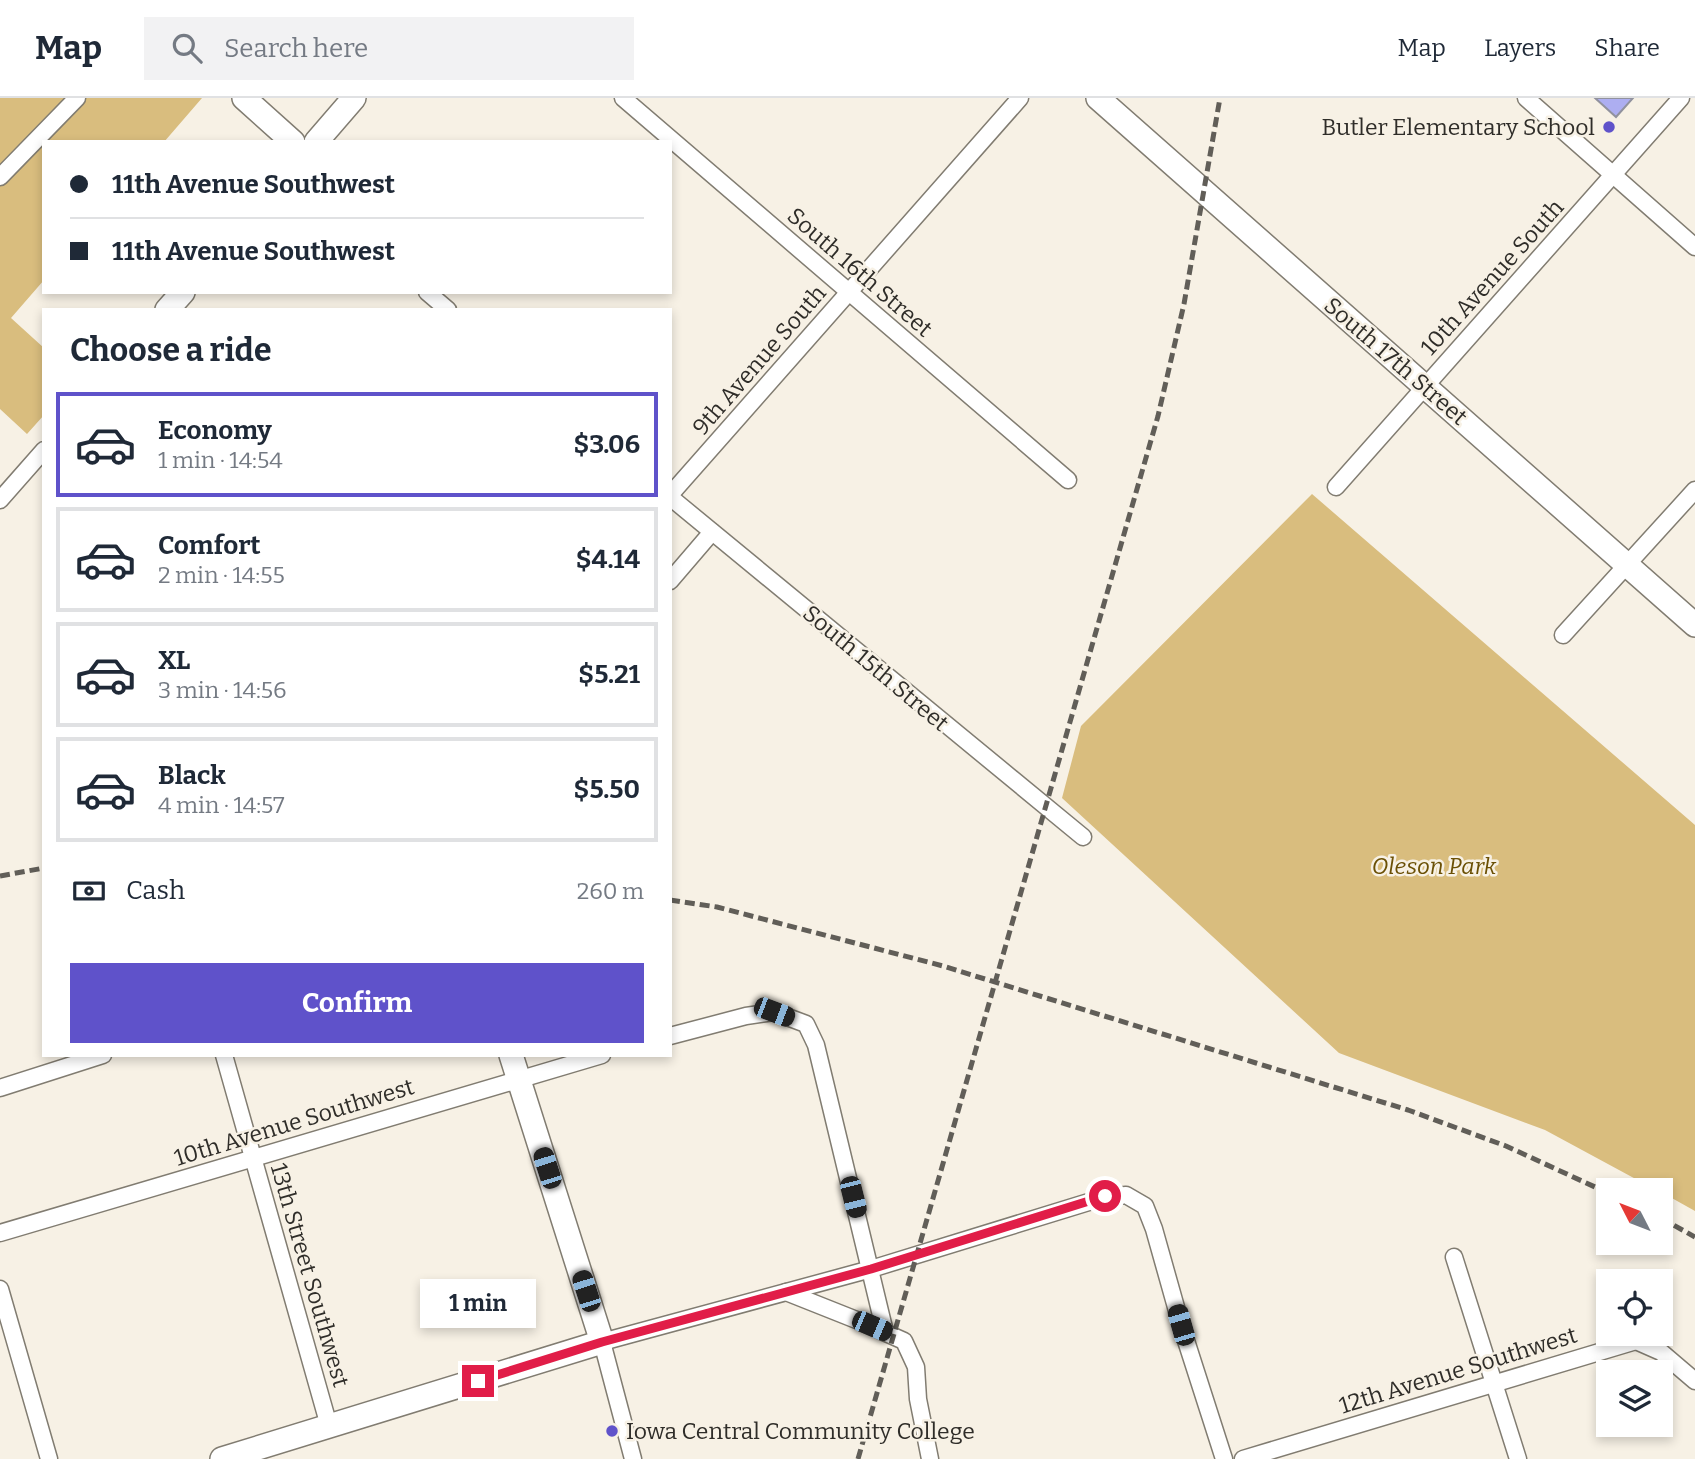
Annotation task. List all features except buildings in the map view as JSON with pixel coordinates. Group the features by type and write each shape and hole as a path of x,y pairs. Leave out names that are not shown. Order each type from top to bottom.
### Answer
{"street":[{"path":"0,177 77,98"},
{"path":"243,98 291,140"},
{"path":"318,140 355,98"},
{"name":"South 16th Street","path":"622,98 671,140"},
{"name":"9th Avenue South","path":"672,494 1020,98"},
{"name":"South 17th Street","path":"1098,98 1695,625"},
{"path":"1526,98 1695,247"},
{"name":"10th Avenue South","path":"1336,487 1681,98"},
{"name":"South 16th Street","path":"672,141 1068,480"},
{"path":"169,308 181,294"},
{"path":"429,294 445,308"},
{"path":"0,500 42,452"},
{"path":"1563,635 1695,490"},
{"name":"South 15th Street","path":"672,498 1083,837"},
{"path":"672,578 712,532"},
{"path":"672,1035 746,1016 774,1012 806,1024 816,1045 886,1332"},
{"path":"0,1088 97,1057"},
{"name":"13th Street Southwest","path":"224,1057 329,1426"},
{"path":"512,1057 602,1342 633,1459"},
{"name":"10th Avenue Southwest","path":"0,1233 595,1057"},
{"path":"222,1459 602,1342 871,1269 1105,1196 1126,1195 1145,1206 1154,1229 1181,1325 1224,1459"},
{"path":"1454,1257 1518,1459"},
{"path":"0,1289 49,1459"},
{"path":"786,1292 904,1341 916,1367 918,1399 930,1459"},
{"name":"12th Avenue Southwest","path":"1243,1459 1636,1340 1661,1352 1695,1381"}],"green space":[{"path":"0,98 202,98 166,140 42,140 42,282 11,318 42,346 42,417 27,434 0,409"},
{"name":"Oleson Park","path":"1312,494 1695,825 1695,1211 1673,1199 1673,1178 1634,1178 1545,1130 1339,1053 1062,798 1081,726"}],"railway":[{"path":"858,1459 1158,416 1184,304 1220,98"},
{"path":"0,876 42,868"},
{"path":"672,900 717,907 943,966 1408,1110 1506,1146 1596,1187"},
{"path":"1673,1225 1695,1237"}],"place":[{"name":"Butler Elementary School","path":"1609,127"},
{"name":"Iowa Central Community College","path":"612,1431"}],"route":[{"path":"478,1381 602,1342 871,1269 1105,1196"}]}
